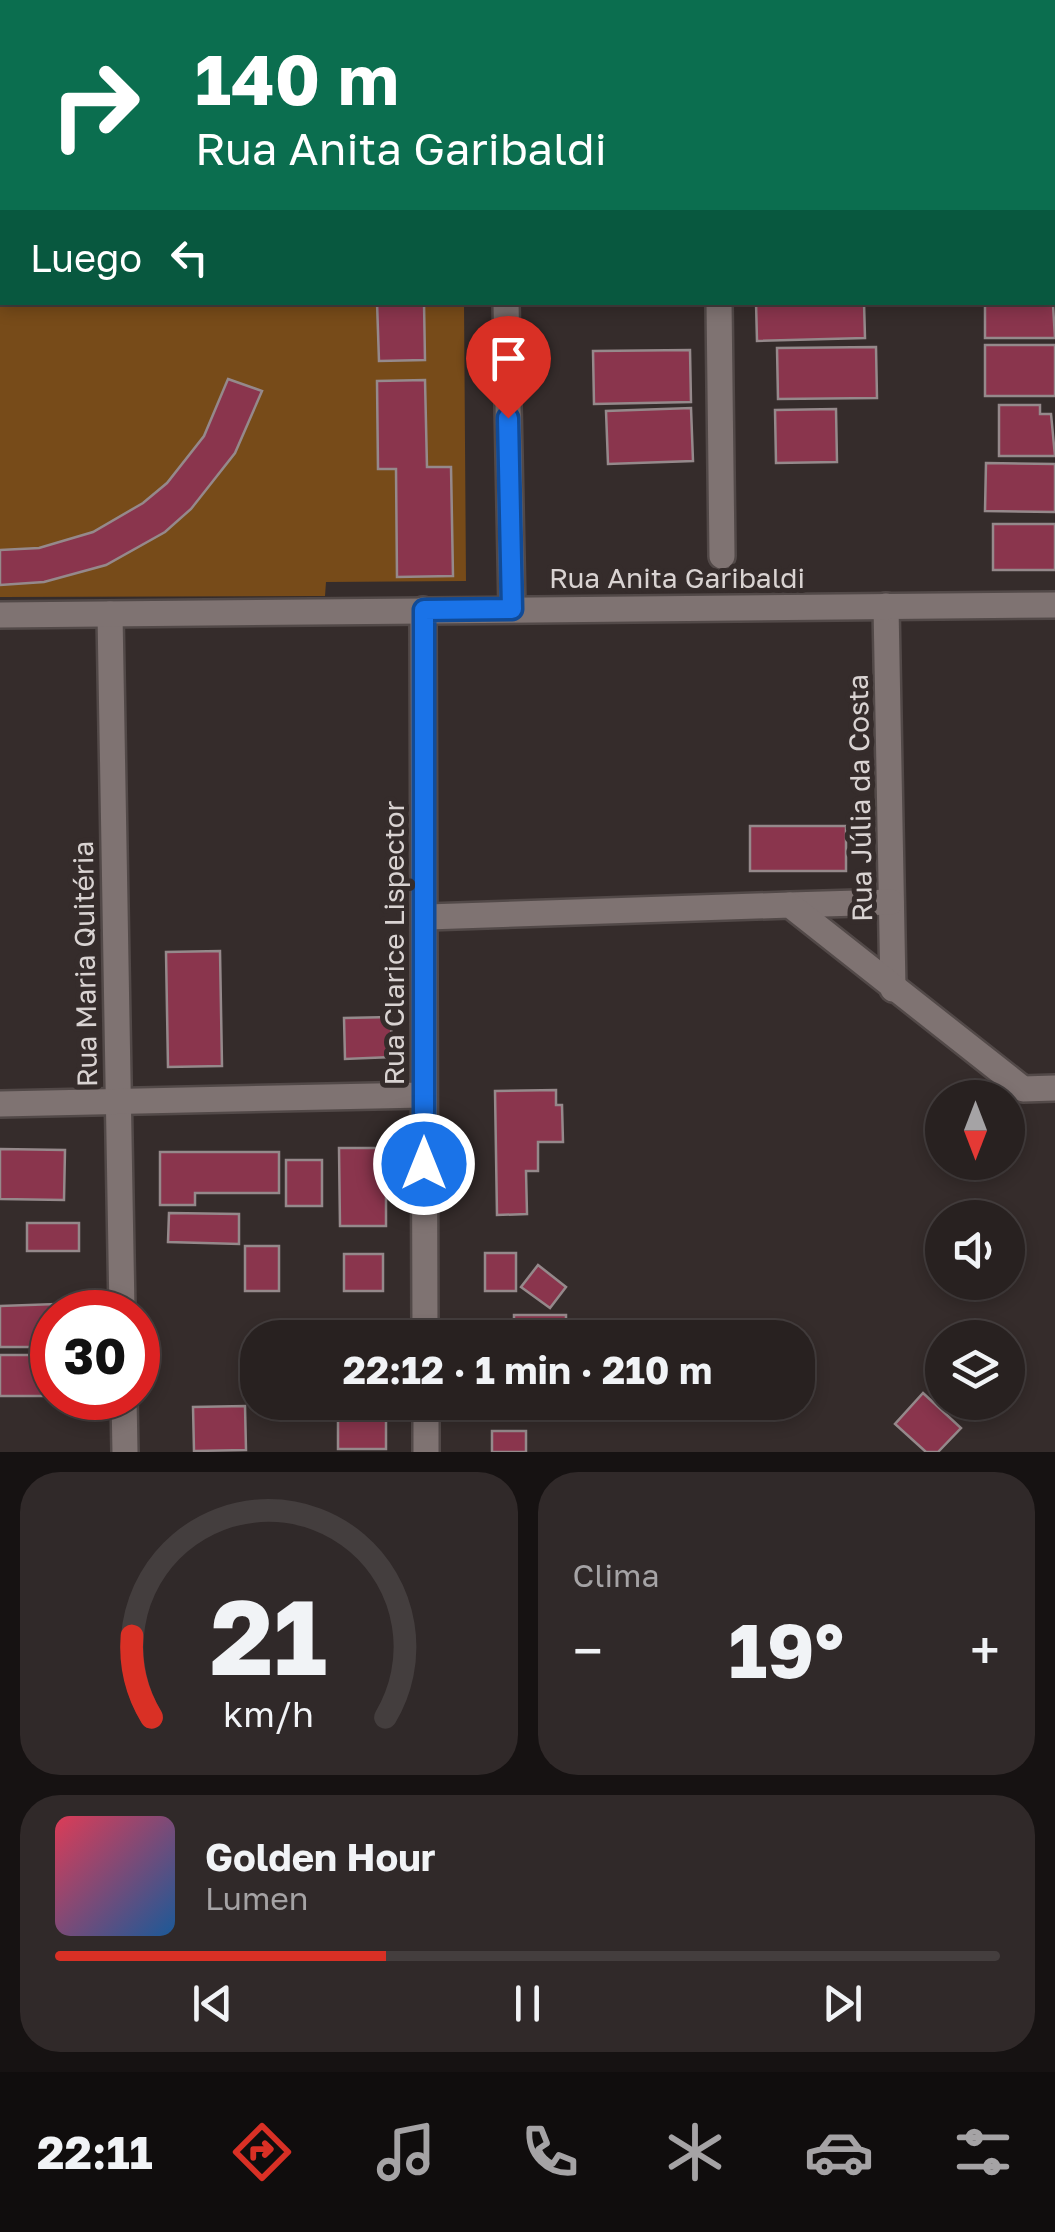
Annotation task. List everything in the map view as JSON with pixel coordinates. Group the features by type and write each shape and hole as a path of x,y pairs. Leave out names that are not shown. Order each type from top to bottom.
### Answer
{"street":[{"path":"506,305 512,609"},
{"path":"718,305 722,556"},
{"name":"Rua Anita Garibaldi","path":"0,615 1055,605"},
{"name":"Rua Júlia da Costa","path":"886,606 893,989"},
{"name":"Rua Clarice Lispector","path":"424,610 425,1320"},
{"name":"Rua Maria Quitéria","path":"110,614 121,1290"},
{"path":"426,917 892,902"},
{"path":"790,905 1023,1089 1055,1088"},
{"path":"0,1104 424,1095"},
{"path":"124,1420 125,1452"},
{"path":"426,1420 426,1452"}],"shaded area":[{"path":"0,305 464,305 466,581 326,582 325,596 0,597"}],"building":[{"path":"377,305 424,305 425,360 379,361"},
{"path":"756,305 864,305 865,338 757,341"},
{"path":"985,305 1053,305 1055,338 985,338"},
{"path":"985,345 1055,345 1055,396 985,396"},
{"path":"876,347 877,398 778,399 777,348"},
{"path":"690,350 691,402 594,404 593,351"},
{"path":"228,379 262,391 235,453 191,509 165,532 106,565 44,582 0,585 0,550 39,548 93,532 143,503 167,483 204,436"},
{"path":"425,380 427,467 451,467 453,576 397,577 396,469 378,469 377,381"},
{"path":"999,405 1040,405 1040,414 1051,414 1055,456 999,456"},
{"path":"691,408 693,461 608,464 606,411"},
{"path":"836,409 837,462 776,463 775,410"},
{"path":"986,463 1055,464 1055,512 985,511"},
{"path":"993,524 1055,524 1055,570 993,570"},
{"path":"750,826 846,826 846,871 750,871"},
{"path":"220,951 222,1066 168,1067 166,952"},
{"path":"391,1017 392,1057 345,1059 344,1018"},
{"path":"556,1090 556,1105 562,1105 563,1142 538,1142 538,1171 526,1171 527,1214 497,1215 495,1091"},
{"path":"339,1148 386,1148 386,1226 340,1226"},
{"path":"0,1149 65,1150 64,1200 0,1199"},
{"path":"160,1152 279,1152 279,1193 195,1193 195,1205 160,1205"},
{"path":"286,1160 322,1160 322,1206 286,1206"},
{"path":"169,1213 239,1214 239,1244 168,1242"},
{"path":"27,1223 79,1223 79,1251 27,1251"},
{"path":"245,1246 279,1246 279,1291 245,1291"},
{"path":"485,1253 516,1253 516,1291 485,1291"},
{"path":"344,1254 383,1254 383,1291 344,1291"},
{"path":"538,1265 566,1287 550,1308 521,1287"},
{"path":"30,1305 30,1347 0,1347 0,1306"},
{"path":"514,1315 566,1315 566,1320 514,1320"},
{"path":"0,1355 30,1355 30,1396 0,1396"},
{"path":"923,1393 925,1420 952,1420 961,1428 938,1452 926,1452 895,1424"},
{"path":"240,1406 240,1420 245,1420 246,1450 194,1451 193,1407"},
{"path":"338,1420 386,1420 386,1449 338,1449"},
{"path":"492,1431 526,1431 526,1452 492,1452"}],"route":[{"path":"424,1164 424,610 512,609 508,418"}]}
